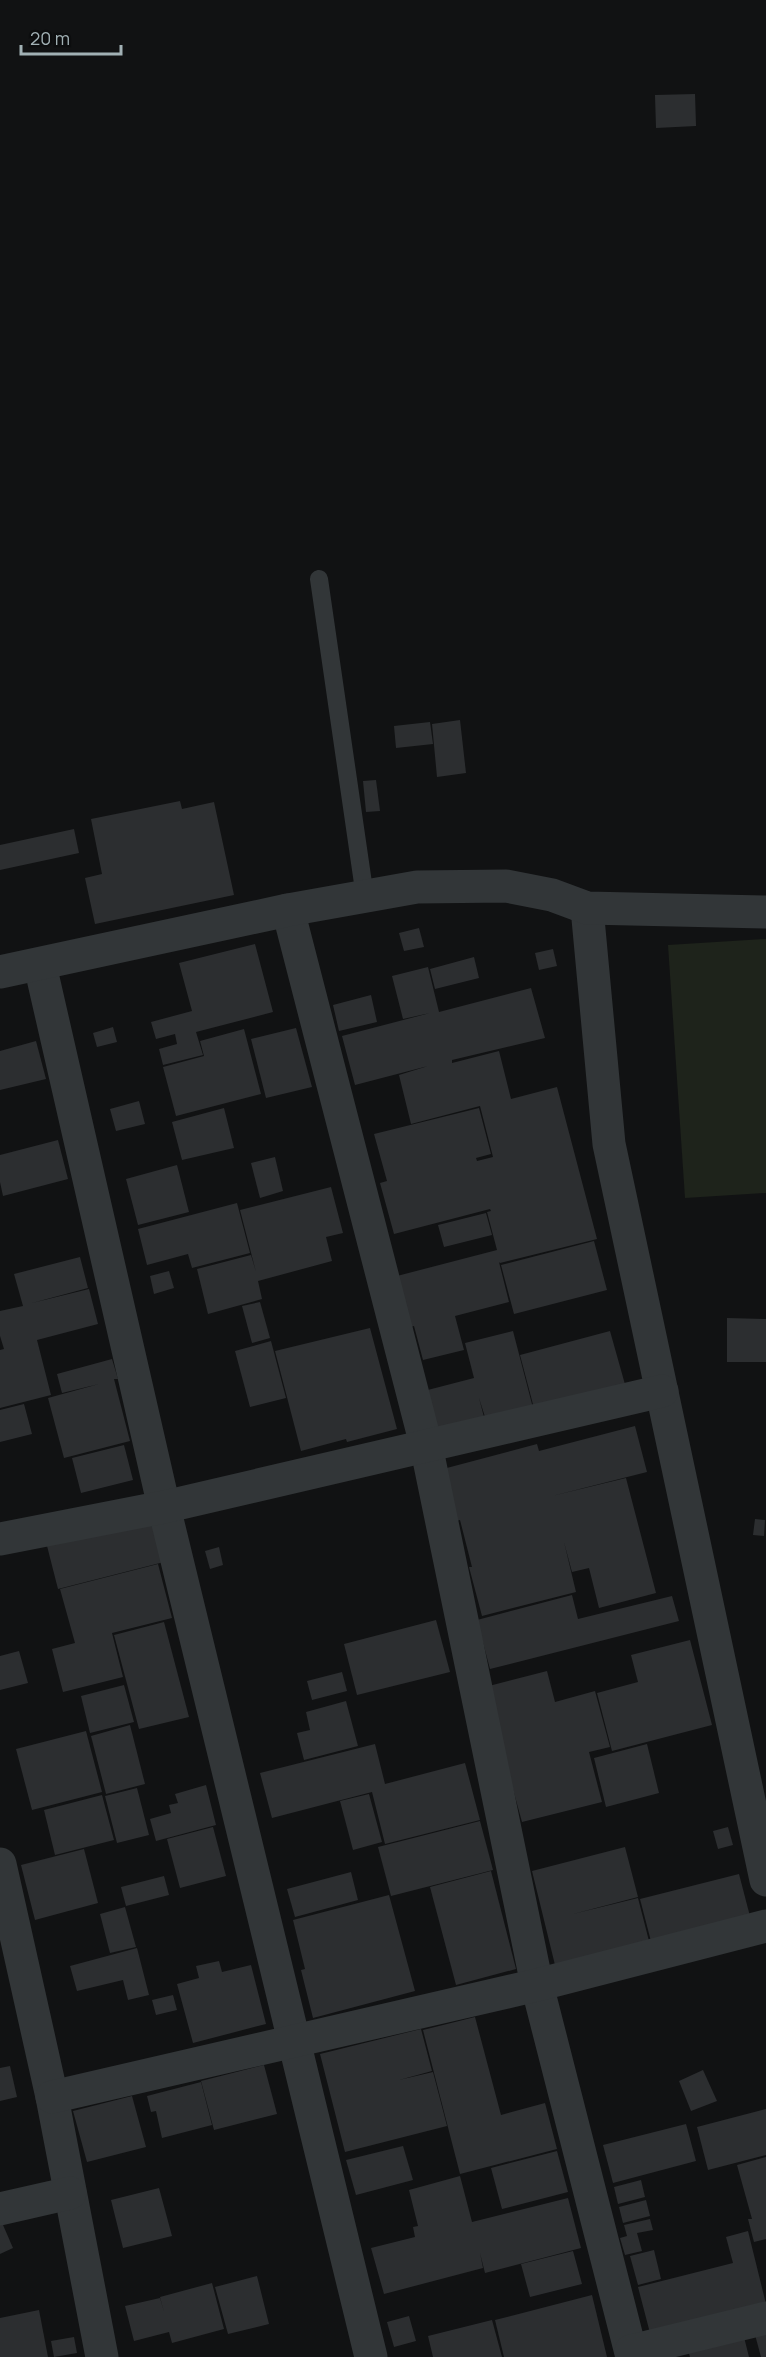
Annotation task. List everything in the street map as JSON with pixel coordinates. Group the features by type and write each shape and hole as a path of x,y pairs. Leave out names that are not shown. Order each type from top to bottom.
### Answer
{"street":[{"path":"0,972 288,910 417,887 506,886 552,895 587,908 766,912"},
{"path":"587,908 609,1144 766,1880"},
{"path":"288,910 426,1445 537,1985 632,2354 766,2318"},
{"path":"40,965 164,1507 371,2357"},
{"path":"0,1539 164,1507 662,1391"},
{"path":"0,1864 13,1985 52,2097 102,2357"},
{"path":"52,2097 294,2039 537,1985 766,1926"},
{"path":"0,2209 70,2193"}],"lane":[{"path":"319,579 365,897"}],"shaded area":[{"path":"766,939 766,1193 685,1198 668,945"}],"building":[{"path":"695,94 696,126 656,128 655,95"},
{"path":"460,720 466,773 437,777 432,724"},
{"path":"430,722 433,744 396,748 394,726"},
{"path":"376,780 380,811 366,812 363,781"},
{"path":"180,801 182,809 214,802 234,895 95,924 85,878 102,874 91,819"},
{"path":"74,829 79,853 0,870 0,845"},
{"path":"419,928 424,947 404,951 399,933"},
{"path":"255,944 273,1012 196,1032 203,1055 163,1065 159,1049 177,1044 175,1034 156,1039 151,1022 192,1011 179,963"},
{"path":"553,949 557,966 539,970 535,953"},
{"path":"474,957 479,978 435,989 430,969"},
{"path":"428,967 439,1012 531,988 545,1038 452,1060 452,1063 499,1051 511,1099 557,1087 597,1239 499,1262 509,1302 455,1316 464,1350 423,1360 414,1326 410,1327 397,1276 497,1250 487,1212 491,1211 490,1209 394,1234 380,1183 387,1181 374,1134 479,1108 491,1154 476,1158 477,1161 493,1157 480,1106 411,1124 399,1075 428,1066 355,1085 342,1036 430,1013 403,1019 392,976"},
{"path":"371,995 377,1022 339,1031 333,1005"},
{"path":"113,1027 117,1042 97,1047 93,1033"},
{"path":"296,1028 312,1087 266,1098 251,1039"},
{"path":"244,1029 261,1094 176,1116 163,1067 204,1056 200,1041"},
{"path":"36,1041 46,1079 0,1090 0,1051"},
{"path":"139,1101 145,1124 116,1131 110,1109"},
{"path":"224,1108 234,1148 182,1160 172,1122"},
{"path":"58,1140 68,1179 3,1196 0,1182 0,1155"},
{"path":"275,1157 283,1191 260,1198 251,1163"},
{"path":"177,1165 189,1212 138,1225 126,1179"},
{"path":"331,1187 343,1233 326,1237 332,1261 258,1281 262,1299 208,1314 197,1269 251,1255 256,1272 240,1210"},
{"path":"237,1203 250,1253 192,1268 188,1254 147,1265 138,1229"},
{"path":"486,1213 492,1235 444,1247 438,1225"},
{"path":"594,1241 607,1290 514,1314 501,1265"},
{"path":"80,1257 88,1288 32,1303 89,1289 98,1324 37,1340 51,1395 0,1408 0,1350 4,1349 0,1336 0,1311 23,1306 14,1274"},
{"path":"169,1271 174,1288 154,1294 150,1276"},
{"path":"260,1302 270,1338 252,1343 242,1306"},
{"path":"727,1318 766,1319 766,1362 727,1362"},
{"path":"370,1328 397,1429 301,1451 275,1351"},
{"path":"513,1331 533,1408 486,1420 479,1398 485,1421 432,1435 420,1392 474,1378 465,1343"},
{"path":"610,1331 626,1388 535,1412 520,1355"},
{"path":"271,1341 286,1398 250,1407 235,1351"},
{"path":"112,1359 118,1379 114,1379 130,1441 64,1458 48,1398 99,1384 62,1393 57,1374"},
{"path":"24,1404 32,1434 0,1442 0,1410"},
{"path":"635,1426 647,1472 552,1496 626,1478 656,1593 599,1608 589,1568 572,1572 564,1542 576,1592 482,1616 460,1520 456,1521 443,1469 537,1444 539,1451"},
{"path":"124,1445 133,1480 81,1493 72,1458"},
{"path":"152,1515 164,1562 58,1589 46,1542"},
{"path":"755,1519 765,1520 764,1536 753,1535"},
{"path":"219,1547 223,1565 210,1569 205,1551"},
{"path":"158,1564 172,1618 112,1633 123,1677 63,1692 52,1649 75,1643 60,1589"},
{"path":"572,1595 578,1619 672,1596 679,1621 490,1669 477,1620"},
{"path":"436,1620 450,1672 357,1695 344,1644"},
{"path":"164,1622 189,1717 139,1729 114,1635"},
{"path":"690,1640 712,1725 612,1751 597,1693 638,1682 631,1655"},
{"path":"19,1651 28,1683 0,1690 0,1656"},
{"path":"547,1671 555,1702 595,1691 610,1747 589,1752 602,1802 522,1822 485,1687"},
{"path":"342,1672 347,1691 312,1700 307,1681"},
{"path":"124,1685 134,1722 90,1733 81,1696"},
{"path":"346,1701 358,1746 304,1760 297,1733 310,1730 306,1712"},
{"path":"130,1725 145,1784 106,1794 91,1736"},
{"path":"86,1731 102,1792 32,1810 16,1749"},
{"path":"375,1744 385,1784 465,1763 480,1820 385,1844 372,1792 272,1818 260,1773"},
{"path":"647,1744 659,1793 606,1807 594,1758"},
{"path":"206,1785 216,1825 156,1841 150,1819 171,1813 169,1805 178,1803 175,1794"},
{"path":"137,1788 149,1835 117,1843 105,1796"},
{"path":"369,1794 382,1842 353,1850 340,1801"},
{"path":"102,1795 114,1840 55,1855 44,1810"},
{"path":"480,1821 493,1870 391,1896 378,1847"},
{"path":"213,1827 226,1876 180,1888 167,1839"},
{"path":"728,1827 733,1845 718,1849 713,1831"},
{"path":"625,1847 638,1897 573,1914 638,1898 649,1941 555,1965 532,1871"},
{"path":"84,1849 98,1903 35,1920 21,1865"},
{"path":"491,1871 516,1969 456,1985 430,1887"},
{"path":"351,1872 358,1900 295,1917 287,1889"},
{"path":"739,1874 752,1924 653,1949 640,1899"},
{"path":"164,1876 169,1895 126,1906 121,1887"},
{"path":"389,1895 415,1991 313,2018 301,1970 305,1969 293,1920"},
{"path":"125,1907 136,1947 110,1953 100,1914"},
{"path":"137,1948 149,1995 128,2000 123,1980 77,1991 70,1966"},
{"path":"219,1961 222,1972 251,1965 266,2024 193,2043 177,1984 199,1978 196,1966"},
{"path":"173,1995 177,2010 156,2015 152,2000"},
{"path":"475,2017 501,2115 545,2103 557,2149 460,2174 423,2030"},
{"path":"421,2029 432,2071 399,2080 433,2072 447,2126 345,2152 320,2054"},
{"path":"264,2065 277,2114 214,2130 201,2081"},
{"path":"10,2066 17,2097 0,2101 0,2068"},
{"path":"703,2070 717,2101 691,2111 679,2081"},
{"path":"201,2082 212,2125 162,2138 156,2111 151,2112 147,2096"},
{"path":"132,2096 146,2147 87,2162 73,2111"},
{"path":"766,2109 766,2155 708,2170 697,2127"},
{"path":"686,2124 696,2161 613,2183 603,2145"},
{"path":"403,2146 413,2180 356,2195 346,2160"},
{"path":"557,2151 568,2192 502,2209 491,2168"},
{"path":"766,2157 766,2239 754,2242 748,2219 752,2219 737,2165"},
{"path":"460,2176 472,2222 568,2198 581,2248 485,2273 480,2253 483,2268 384,2294 371,2248 415,2237 413,2227 418,2226 409,2190"},
{"path":"641,2180 645,2197 618,2204 614,2187"},
{"path":"159,2188 172,2236 123,2248 111,2200"},
{"path":"646,2200 650,2216 623,2223 619,2207"},
{"path":"0,2218 13,2248 0,2254"},
{"path":"650,2219 653,2230 637,2233 642,2251 625,2255 620,2238 627,2236 624,2225"},
{"path":"748,2231 766,2304 650,2333 638,2287 733,2263 726,2237"},
{"path":"654,2250 661,2279 638,2285 630,2256"},
{"path":"573,2251 582,2284 530,2297 521,2264"},
{"path":"257,2276 269,2324 228,2334 215,2287"},
{"path":"212,2283 224,2329 172,2343 169,2332 134,2341 125,2306 160,2298 164,2312 160,2297"},
{"path":"592,2295 607,2357 504,2357 495,2320"},
{"path":"39,2310 48,2357 0,2357 0,2318"},
{"path":"409,2316 416,2341 394,2347 387,2322"},
{"path":"492,2320 502,2357 433,2357 428,2336"},
{"path":"766,2328 766,2357 761,2357 754,2331"},
{"path":"742,2329 749,2357 690,2357 686,2343"},
{"path":"74,2337 77,2353 54,2357 51,2341"}]}
